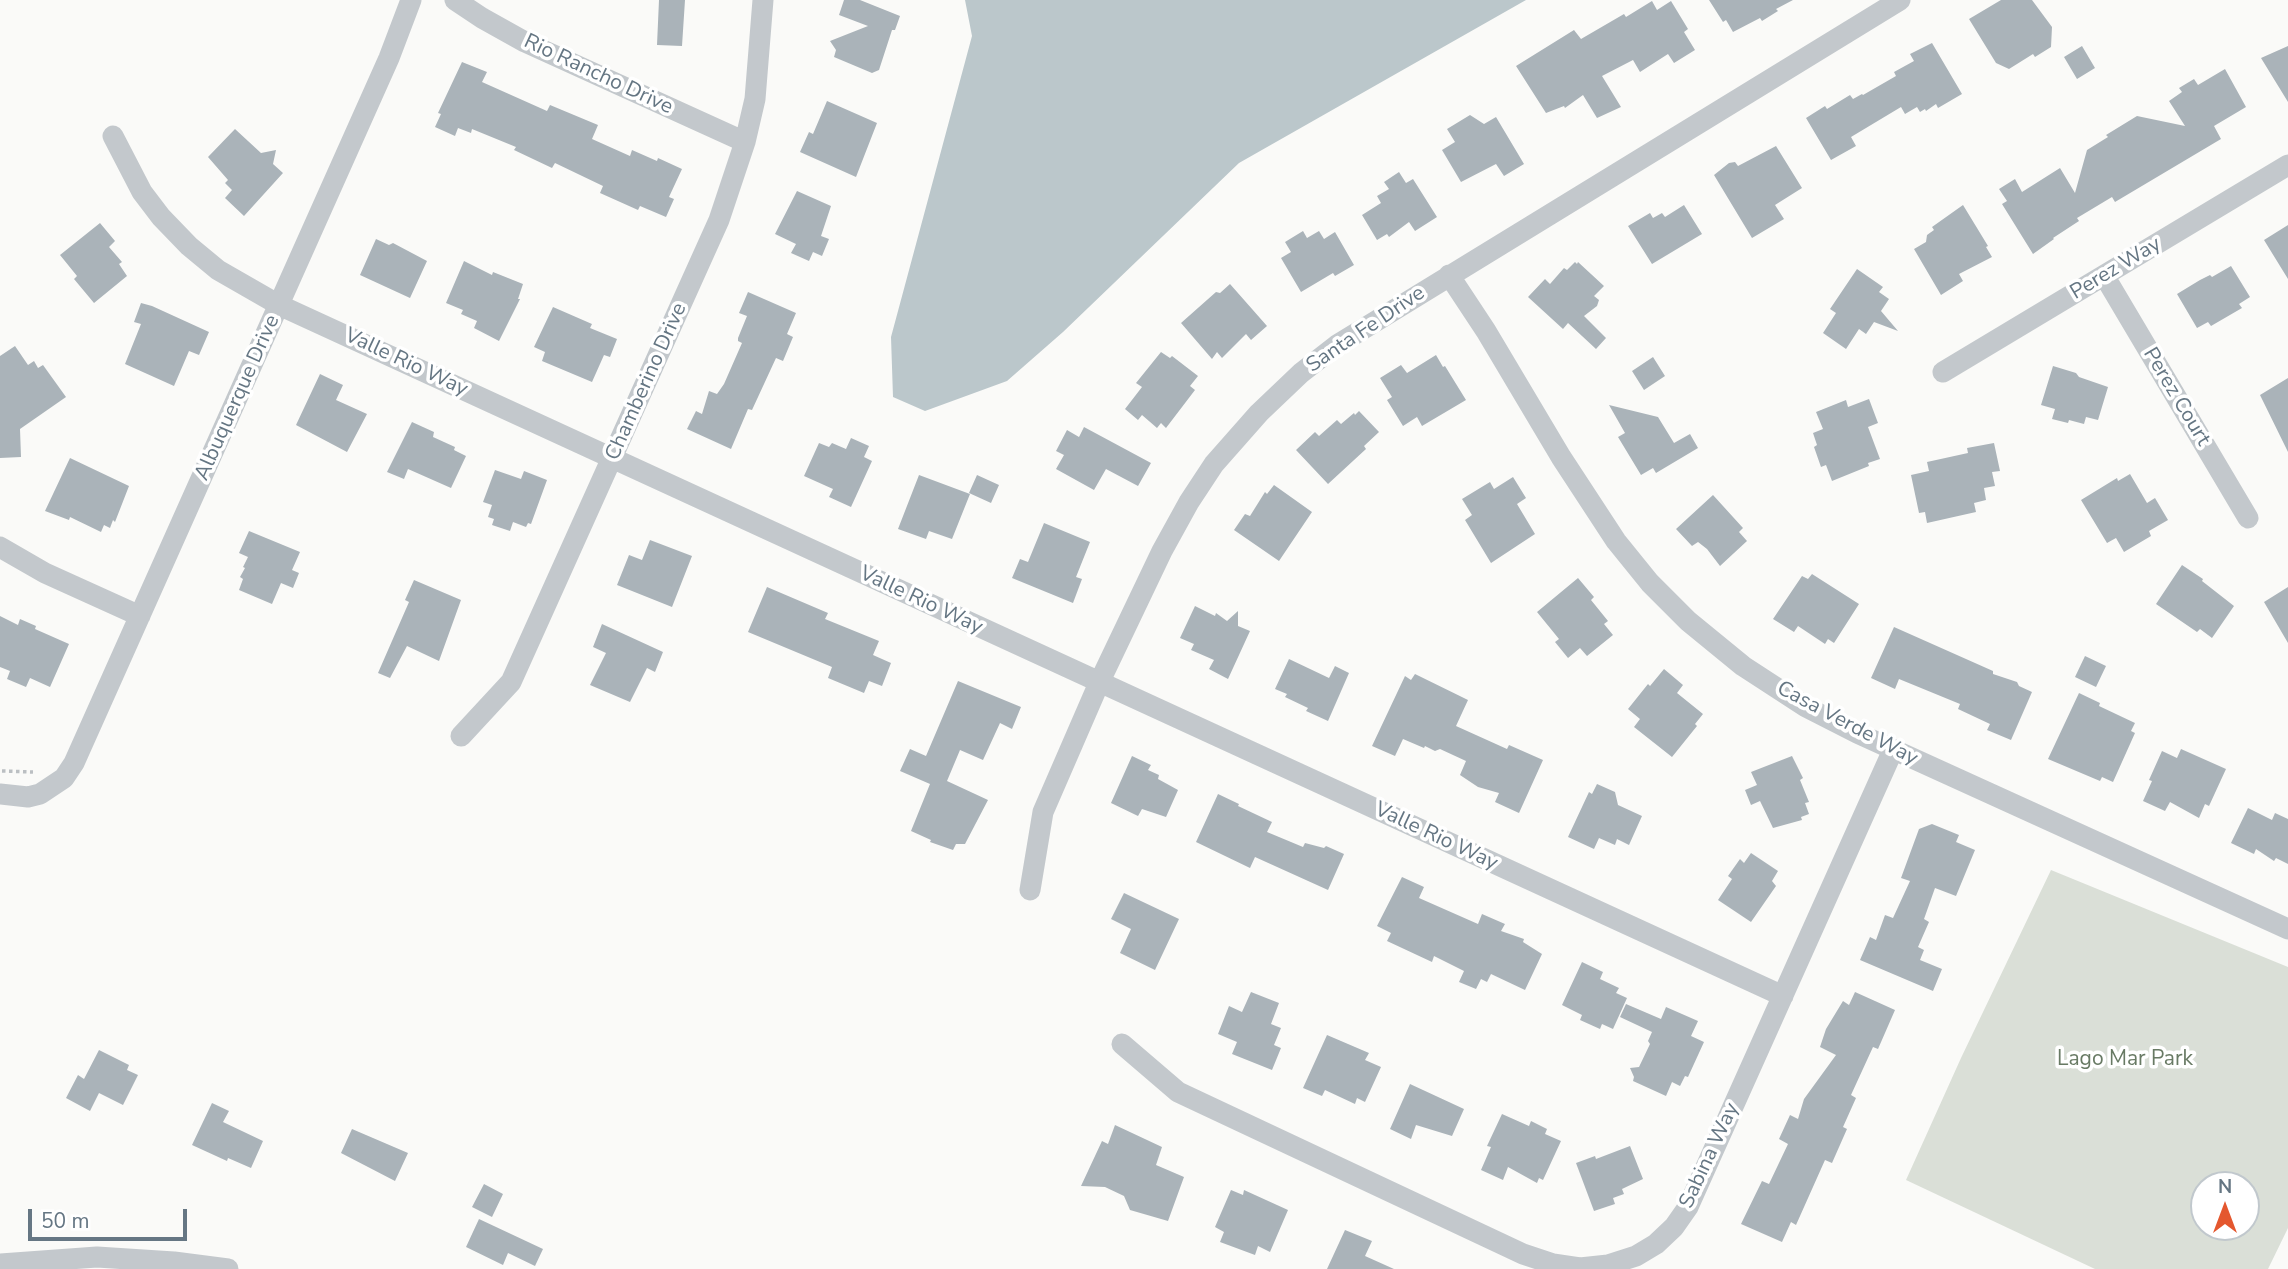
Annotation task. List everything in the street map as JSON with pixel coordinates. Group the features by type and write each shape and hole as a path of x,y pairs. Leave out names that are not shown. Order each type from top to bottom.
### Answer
{"street":[{"name":"Albuquerque Drive","path":"0,794 28,797 52,788 74,764 389,58 411,0"},
{"name":"Rio Rancho Drive","path":"455,0 525,42 745,142"},
{"name":"Chamberino Drive","path":"461,736 511,682 719,220 745,142 755,100 763,0"},
{"name":"Santa Fe Drive","path":"1030,890 1043,812 1099,683 1162,551 1214,464 1259,413 1301,373 1336,345 1900,0"},
{"name":"Valle Rio Way","path":"113,136 142,192 189,246 218,270 279,305 1783,996"},
{"name":"Perez Way","path":"1943,372 2288,165"},
{"name":"Casa Verde Way","path":"1449,275 1616,541 1650,583 1688,621 1743,666 1806,707 1893,750 2288,929"},
{"name":"Perez Court","path":"2105,277 2248,518"},
{"path":"0,547 45,573 140,616"},
{"name":"Sabina Way","path":"1122,1044 1178,1092 1523,1254 1553,1264 1580,1268 1608,1265 1636,1256 1656,1244 1674,1227 1688,1207 1893,750"},
{"path":"0,1264 97,1257 228,1269"}],"path":[{"path":"0,771 36,772"}],"green space":[{"name":"Lago Mar Park","path":"2051,870 2288,967 2288,1228 2268,1269 2095,1269 1906,1180"}],"shaded area":[{"path":"965,0 1526,0 1239,163 1063,332 1007,381 925,411 893,397 891,337 972,36"}],"building":[{"path":"659,0 685,0 682,46 657,45"},
{"path":"844,0 860,0 900,16 895,30 892,30 879,70 872,73 834,57 836,50 830,41 868,26 839,15"},
{"path":"1709,0 1793,0 1762,21 1760,18 1733,32"},
{"path":"2001,0 2032,0 2052,27 2051,47 2035,57 2033,54 2009,69 1996,63 1969,19"},
{"path":"1652,1 1657,10 1671,1 1688,29 1684,32 1695,50 1674,63 1668,54 1640,72 1633,60 1602,76 1621,107 1597,118 1583,95 1565,108 1564,106 1546,113 1516,66 1574,30 1581,39"},
{"path":"1932,43 1962,94 1938,108 1936,104 1926,111 1925,109 1920,112 1917,107 1905,114 1901,107 1851,137 1856,146 1831,160 1806,118 1850,95 1853,99 1863,95 1896,76 1894,72 1914,61 1910,54"},
{"path":"2082,46 2095,68 2077,79 2064,57"},
{"path":"2288,46 2288,102 2261,58"},
{"path":"462,62 487,72 482,82 547,111 550,105 598,125 592,139 630,156 632,150 682,169 669,197 674,199 666,217 640,206 638,210 600,193 603,186 555,163 552,168 514,150 516,147 472,129 471,133 458,128 455,136 435,127 441,114 438,113"},
{"path":"2225,69 2246,107 2214,126 2221,139 2115,202 2112,197 2077,218 2079,221 2033,254 2002,204 2007,201 1999,189 2015,179 2022,192 2060,168 2075,193 2087,150 2137,116 2185,126 2169,101 2182,92 2179,88 2194,79 2198,85"},
{"path":"827,101 877,123 856,177 800,152 809,132 813,134"},
{"path":"1470,115 1484,124 1496,117 1524,164 1504,176 1496,164 1461,182 1442,150 1455,142 1447,129"},
{"path":"235,129 261,153 276,150 273,164 283,173 244,216 225,198 232,190 225,183 228,180 208,157"},
{"path":"1776,146 1802,188 1775,205 1784,219 1752,238 1714,175 1729,163 1735,162 1738,166"},
{"path":"1399,172 1406,183 1413,179 1437,217 1415,231 1409,222 1389,237 1387,234 1377,240 1362,215 1381,203 1377,196 1389,189 1384,182"},
{"path":"797,191 831,206 821,236 829,239 822,256 813,252 809,261 791,253 796,244 775,234"},
{"path":"1684,205 1702,234 1652,264 1628,226 1650,213 1653,218 1662,213 1665,217"},
{"path":"1963,205 1992,257 1959,274 1963,281 1941,295 1914,249 1926,242 1927,235 1934,230 1932,227"},
{"path":"100,223 115,241 109,247 122,262 119,264 127,276 94,303 74,279 77,276 60,255"},
{"path":"2288,225 2288,279 2264,240"},
{"path":"1303,231 1307,238 1319,231 1324,239 1335,232 1354,265 1335,276 1333,273 1301,292 1281,258 1291,252 1285,242"},
{"path":"376,239 389,245 393,243 427,261 410,298 360,275"},
{"path":"464,261 492,275 493,272 523,284 520,299 499,341 474,328 477,321 461,314 463,310 446,303"},
{"path":"1575,262 1604,286 1594,296 1599,300 1597,306 1584,316 1606,338 1596,349 1568,323 1563,329 1528,297 1545,279 1550,284 1564,268 1567,270"},
{"path":"2231,266 2250,297 2239,304 2242,308 2211,326 2208,322 2197,328 2177,294"},
{"path":"1857,269 1883,287 1879,292 1889,299 1881,311 1898,331 1874,322 1866,334 1859,329 1846,349 1823,333 1836,313 1830,309"},
{"path":"1230,284 1267,326 1251,340 1246,334 1222,358 1217,352 1212,359 1181,323 1216,292 1220,293"},
{"path":"748,292 796,313 787,334 793,337 783,361 776,358 752,410 748,409 731,449 687,429 696,411 702,414 709,391 717,394 724,384 742,343 738,338 747,316 739,313"},
{"path":"141,303 209,332 199,355 189,351 174,386 125,364 141,324 134,322"},
{"path":"553,307 592,324 590,328 617,339 610,357 604,355 592,382 542,361 545,352 534,347"},
{"path":"15,346 28,365 34,361 38,368 43,365 66,397 20,429 21,457 0,458 0,356"},
{"path":"1161,352 1170,358 1172,356 1198,376 1190,386 1195,390 1166,428 1161,423 1157,428 1142,415 1138,420 1125,409 1142,387 1136,383"},
{"path":"1436,355 1466,400 1422,426 1417,417 1403,426 1387,400 1392,397 1380,378 1401,365 1407,373"},
{"path":"1653,357 1665,376 1644,390 1632,371"},
{"path":"2053,366 2108,387 2098,420 2086,417 2084,424 2052,419 2055,409 2041,405"},
{"path":"320,374 343,385 336,400 367,414 347,452 296,425"},
{"path":"2288,378 2288,452 2260,395"},
{"path":"1869,399 1878,423 1868,427 1880,459 1832,481 1826,465 1821,467 1814,447 1817,445 1813,433 1823,429 1816,412 1846,400 1848,407"},
{"path":"1609,405 1658,417 1674,443 1690,434 1698,448 1656,473 1653,468 1641,475 1618,437 1625,433"},
{"path":"1359,411 1379,432 1364,446 1366,449 1328,484 1296,450 1315,432 1319,436 1337,420 1341,424"},
{"path":"412,422 434,432 433,437 455,447 454,450 466,456 451,488 408,469 404,479 387,472"},
{"path":"1084,427 1151,463 1138,486 1106,469 1094,490 1056,469 1064,455 1056,451 1067,430 1079,437"},
{"path":"851,438 869,446 864,457 872,461 851,507 829,497 833,489 804,476 819,443 829,447 832,443 846,449"},
{"path":"1994,443 2000,471 1992,472 1995,486 1984,488 1986,500 1974,503 1976,512 1927,523 1925,512 1919,513 1911,475 1929,471 1927,462 1968,453 1967,448"},
{"path":"70,458 129,486 110,528 104,525 101,532 70,517 69,520 45,511"},
{"path":"495,470 521,479 524,471 547,480 531,524 528,523 526,527 513,522 510,531 492,525 494,519 488,517 492,505 483,502"},
{"path":"2130,474 2147,503 2155,498 2168,520 2149,531 2151,536 2124,552 2116,538 2107,543 2081,500 2117,478 2118,481"},
{"path":"919,475 970,494 952,539 929,531 926,539 898,529"},
{"path":"977,475 999,485 991,503 969,493"},
{"path":"1513,477 1526,498 1517,504 1535,534 1491,563 1465,520 1472,515 1462,499 1490,482 1494,489"},
{"path":"1274,485 1312,512 1279,561 1234,530 1245,514 1250,516 1265,492 1267,494"},
{"path":"1713,495 1743,528 1739,532 1747,541 1720,566 1707,549 1698,542 1692,546 1676,529"},
{"path":"1044,523 1090,542 1076,577 1082,579 1073,603 1012,578 1020,559 1028,562"},
{"path":"249,531 300,552 292,570 299,573 293,588 281,583 272,604 239,590 243,579 240,577 248,557 239,553"},
{"path":"650,540 692,556 672,607 617,585 629,555 642,560"},
{"path":"2182,565 2234,606 2212,638 2200,629 2197,632 2156,604"},
{"path":"1812,574 1859,604 1834,643 1828,639 1825,644 1798,626 1794,632 1773,619 1802,576 1808,579"},
{"path":"1578,578 1594,597 1591,600 1608,621 1604,624 1613,635 1587,656 1580,648 1568,658 1555,642 1559,639 1537,612"},
{"path":"414,580 461,600 439,661 407,646 390,678 378,673 409,602 405,600"},
{"path":"767,587 828,613 825,619 879,641 873,655 891,663 882,686 869,681 864,693 828,678 832,667 748,632"},
{"path":"2288,587 2288,643 2264,602"},
{"path":"1195,606 1215,616 1216,613 1227,621 1238,611 1238,626 1250,631 1228,679 1209,669 1214,660 1191,650 1194,644 1180,638"},
{"path":"0,616 18,625 20,619 69,644 50,687 30,678 26,687 7,679 10,671 0,667"},
{"path":"602,624 663,652 655,672 647,668 630,702 590,685 606,653 593,647"},
{"path":"1894,627 1993,671 1993,674 2017,682 2019,686 2032,692 2011,740 1987,730 1990,724 1958,709 1960,704 1899,679 1895,689 1871,678"},
{"path":"2085,656 2106,666 2096,687 2075,677"},
{"path":"1289,659 1329,678 1335,666 1349,673 1328,721 1306,711 1308,708 1275,689"},
{"path":"1664,669 1683,685 1677,693 1703,714 1695,724 1697,726 1672,757 1634,727 1640,719 1628,709"},
{"path":"1415,674 1468,700 1456,726 1507,749 1509,745 1543,760 1519,813 1495,802 1499,793 1478,787 1460,775 1466,761 1440,749 1435,751 1403,739 1395,756 1372,746 1405,676 1411,680"},
{"path":"958,681 1021,707 1012,729 1000,723 983,760 960,750 947,781 988,800 965,844 956,844 953,850 930,842 931,840 911,831 930,784 900,771 910,749 926,756"},
{"path":"2079,693 2135,723 2131,731 2135,733 2113,782 2102,777 2100,781 2048,759"},
{"path":"2181,749 2226,769 2209,806 2205,804 2199,818 2170,802 2165,811 2143,801 2162,751 2177,758"},
{"path":"1132,756 1151,765 1148,770 1178,790 1166,817 1142,809 1138,816 1111,803"},
{"path":"1792,756 1803,778 1800,780 1809,802 1805,803 1809,814 1801,817 1802,820 1773,828 1760,801 1751,805 1745,790 1757,785 1751,772"},
{"path":"1597,784 1615,792 1618,805 1642,816 1629,845 1617,839 1615,845 1599,838 1594,849 1568,837 1589,792 1592,794"},
{"path":"1218,794 1272,822 1267,832 1303,847 1305,843 1324,848 1326,846 1344,854 1328,890 1255,857 1250,868 1196,842"},
{"path":"2248,808 2272,820 2275,813 2288,819 2288,864 2276,858 2274,861 2256,849 2254,854 2231,843"},
{"path":"1932,824 1959,835 1956,842 1975,850 1956,896 1935,888 1924,919 1929,922 1918,947 1924,950 1920,960 1942,969 1933,991 1860,960 1870,937 1876,940 1885,915 1893,918 1910,881 1901,878 1919,829"},
{"path":"1751,853 1778,871 1772,881 1776,886 1751,922 1718,900 1732,879 1728,876 1740,859 1744,863"},
{"path":"1402,877 1424,887 1419,898 1478,924 1482,914 1505,924 1501,931 1524,939 1523,942 1542,954 1525,990 1491,974 1487,982 1481,979 1476,989 1459,982 1464,971 1434,956 1432,962 1387,941 1391,933 1377,926"},
{"path":"1124,893 1179,919 1155,970 1120,953 1131,929 1111,919"},
{"path":"1582,962 1603,972 1600,979 1619,988 1616,993 1627,998 1613,1029 1602,1024 1600,1029 1580,1020 1582,1015 1562,1005"},
{"path":"1251,992 1279,1003 1271,1024 1281,1028 1274,1045 1281,1048 1272,1070 1232,1054 1237,1042 1218,1034 1229,1006 1242,1012"},
{"path":"1855,992 1895,1010 1878,1049 1873,1047 1851,1095 1856,1098 1843,1127 1847,1129 1832,1163 1825,1160 1796,1225 1791,1222 1782,1242 1741,1224 1762,1181 1769,1184 1788,1144 1779,1139 1790,1115 1798,1119 1804,1099 1836,1055 1820,1047 1826,1029 1843,1001 1849,1005"},
{"path":"1626,1004 1661,1019 1666,1007 1698,1021 1691,1036 1704,1042 1688,1077 1685,1076 1680,1086 1672,1082 1666,1096 1633,1081 1630,1068 1639,1067 1650,1044 1648,1041 1652,1032 1620,1017"},
{"path":"1327,1035 1369,1053 1365,1060 1381,1067 1365,1102 1357,1098 1355,1104 1325,1090 1322,1096 1303,1088"},
{"path":"99,1050 129,1065 127,1070 138,1075 123,1105 99,1093 90,1111 66,1098 78,1075 84,1079"},
{"path":"1410,1084 1464,1109 1452,1136 1416,1125 1411,1139 1390,1129"},
{"path":"212,1103 229,1111 223,1122 263,1141 251,1168 228,1158 227,1161 192,1145"},
{"path":"1502,1114 1529,1126 1531,1121 1547,1129 1545,1134 1561,1141 1543,1180 1539,1178 1537,1183 1508,1167 1503,1180 1481,1170 1491,1147 1487,1146"},
{"path":"1115,1125 1162,1147 1156,1165 1184,1177 1168,1221 1130,1210 1124,1196 1105,1187 1081,1186 1102,1141 1108,1144"},
{"path":"352,1129 408,1153 395,1181 341,1153"},
{"path":"1630,1146 1643,1179 1622,1189 1624,1194 1613,1198 1615,1204 1594,1211 1576,1163 1595,1156 1596,1159"},
{"path":"484,1184 503,1194 492,1217 472,1207"},
{"path":"1231,1190 1243,1195 1244,1190 1288,1210 1270,1252 1258,1246 1255,1255 1220,1242 1224,1232 1215,1227"},
{"path":"479,1219 543,1249 535,1266 508,1253 503,1265 466,1247"},
{"path":"1345,1230 1372,1241 1365,1256 1394,1269 1327,1269"}]}
